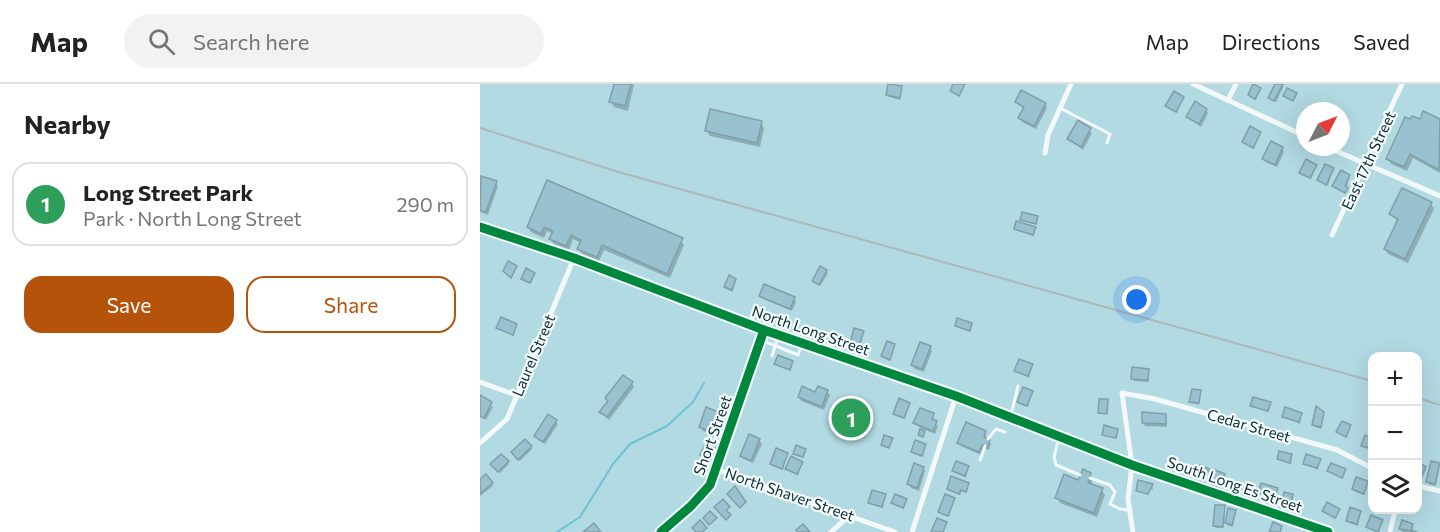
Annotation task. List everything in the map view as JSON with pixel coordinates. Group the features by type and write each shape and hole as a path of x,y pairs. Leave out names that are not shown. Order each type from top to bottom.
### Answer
{"street":[{"path":"1045,153 1048,135 1071,84"},
{"path":"1193,84 1296,132"},
{"path":"1228,100 1236,84"},
{"name":"East 17th Street","path":"1332,235 1402,84"},
{"path":"1347,156 1440,196"},
{"name":"North Long Street","path":"480,226 574,258 778,335 956,396 1132,465"},
{"name":"Laurel Street","path":"480,443 507,419 574,258"},
{"name":"Short Street","path":"661,532 691,506 710,485 718,470 765,330"},
{"path":"480,382 516,395"},
{"name":"Cedar Street","path":"1132,465 1122,393 1155,399 1337,450 1368,466"},
{"path":"912,532 956,396"},
{"path":"1132,465 1128,498 1133,532"},
{"name":"South Long Es Street","path":"1132,465 1328,532"},
{"name":"North Shaver Street","path":"718,470 851,514 895,532"},
{"path":"1422,487 1440,492"},
{"path":"831,532 851,514"},
{"path":"1390,532 1394,514"}],"lane":[{"path":"1060,108 1110,134 1107,144"},
{"path":"772,356 778,335"},
{"path":"761,340 798,355 802,343"},
{"path":"1011,417 1011,406 1018,386"},
{"path":"988,439 996,429 1005,432"},
{"path":"1059,435 1054,457 1056,465 1080,475"},
{"path":"980,460 985,446"},
{"path":"1090,478 1110,485 1115,492 1110,504 1130,510"}],"building":[{"path":"614,84 631,84 625,106 609,102"},
{"path":"888,84 902,86 900,98 886,95"},
{"path":"953,84 965,84 959,96 950,91"},
{"path":"1253,84 1261,88 1255,99 1248,95"},
{"path":"1275,84 1283,84 1274,101 1268,98"},
{"path":"1287,88 1297,93 1293,101 1283,96"},
{"path":"1021,90 1046,103 1034,126 1018,118 1024,107 1015,102"},
{"path":"1174,91 1184,97 1176,112 1165,106"},
{"path":"1195,101 1207,109 1199,124 1186,117"},
{"path":"710,109 762,121 757,143 705,131"},
{"path":"1423,111 1440,119 1439,170 1410,154 1404,167 1386,159 1405,117 1410,119 1412,116 1420,119"},
{"path":"1078,120 1091,128 1081,147 1067,139"},
{"path":"1250,126 1261,132 1253,148 1242,142"},
{"path":"1271,141 1283,147 1275,165 1262,159"},
{"path":"1306,159 1317,165 1310,178 1299,173"},
{"path":"1325,164 1334,168 1326,185 1317,180"},
{"path":"1341,170 1350,175 1345,186 1348,188 1345,193 1332,186"},
{"path":"481,176 497,181 486,212 480,210"},
{"path":"547,180 683,238 667,274 602,245 597,257 577,249 581,240 571,235 566,246 549,239 553,231 544,227 541,234 527,227"},
{"path":"1402,188 1432,202 1405,259 1384,249 1398,219 1389,214"},
{"path":"1022,212 1038,216 1036,224 1020,220"},
{"path":"1016,221 1036,227 1033,235 1014,229"},
{"path":"508,261 517,266 511,278 503,271"},
{"path":"820,266 827,270 819,285 812,281"},
{"path":"526,268 535,273 530,283 521,279"},
{"path":"729,275 736,279 732,290 724,287"},
{"path":"764,284 795,297 790,309 759,296"},
{"path":"501,317 517,324 513,335 496,328"},
{"path":"957,318 972,323 970,331 955,326"},
{"path":"854,328 864,331 859,346 850,343"},
{"path":"887,341 895,344 890,360 881,356"},
{"path":"920,342 931,346 922,369 911,365"},
{"path":"778,355 793,361 790,370 774,364"},
{"path":"1019,359 1033,364 1028,376 1014,371"},
{"path":"1132,367 1149,369 1148,380 1131,379"},
{"path":"623,375 633,382 607,417 599,412 608,401 605,398"},
{"path":"802,386 815,392 818,386 828,390 822,407 798,397"},
{"path":"1023,387 1033,391 1027,406 1017,402"},
{"path":"1192,389 1201,390 1199,403 1189,402"},
{"path":"480,395 492,402 484,418 480,416"},
{"path":"1253,397 1271,402 1268,411 1250,406"},
{"path":"899,398 910,403 904,418 893,414"},
{"path":"1099,399 1108,399 1107,414 1098,413"},
{"path":"1316,406 1324,412 1321,427 1312,425"},
{"path":"706,407 718,412 711,432 699,427"},
{"path":"1285,407 1302,413 1299,422 1282,417"},
{"path":"920,408 934,413 932,419 937,421 933,431 913,423"},
{"path":"1142,412 1166,414 1166,424 1142,423"},
{"path":"548,414 557,420 543,442 534,436"},
{"path":"1342,421 1351,425 1346,437 1336,432"},
{"path":"966,422 986,431 984,437 990,440 987,447 982,445 979,452 957,443"},
{"path":"1104,425 1118,429 1116,438 1102,435"},
{"path":"920,429 925,431 923,437 918,435"},
{"path":"749,434 760,439 751,461 740,456"},
{"path":"884,435 893,438 889,448 881,445"},
{"path":"1365,435 1368,436 1368,448 1361,446"},
{"path":"525,439 532,446 518,460 511,452"},
{"path":"915,440 926,444 922,456 911,452"},
{"path":"796,445 806,449 803,457 793,454"},
{"path":"704,446 715,448 710,459 700,455"},
{"path":"776,448 788,453 782,469 770,464"},
{"path":"1279,451 1292,454 1290,463 1277,459"},
{"path":"501,454 509,461 498,472 490,464"},
{"path":"1306,454 1321,459 1317,468 1303,464"},
{"path":"791,456 803,462 797,474 785,469"},
{"path":"956,461 969,466 965,476 952,471"},
{"path":"1431,461 1440,463 1435,484 1426,482"},
{"path":"914,463 924,467 917,488 907,484"},
{"path":"1331,463 1346,469 1342,478 1327,471"},
{"path":"1200,465 1209,469 1204,481 1196,478"},
{"path":"1083,469 1091,473 1088,483 1103,488 1094,513 1055,498 1064,474 1078,480"},
{"path":"1215,470 1225,474 1219,487 1210,483"},
{"path":"486,474 493,483 480,494 480,479"},
{"path":"951,476 969,483 966,492 961,490 959,494 947,489"},
{"path":"1356,477 1368,481 1364,494 1352,489"},
{"path":"1138,480 1153,484 1148,494 1136,491"},
{"path":"1261,483 1278,488 1275,498 1258,493"},
{"path":"735,486 746,502 740,508 727,494"},
{"path":"872,490 886,494 882,507 868,503"},
{"path":"1284,492 1293,494 1290,508 1281,506"},
{"path":"895,494 907,499 903,508 891,503"},
{"path":"945,494 955,498 948,516 938,512"},
{"path":"723,499 730,507 726,510 731,515 726,520 714,507"},
{"path":"1327,502 1340,509 1335,518 1322,511"},
{"path":"1215,505 1225,505 1223,527 1213,526"},
{"path":"1350,507 1361,511 1357,524 1346,521"},
{"path":"1228,508 1236,510 1232,525 1225,523"},
{"path":"710,511 717,518 709,525 703,518"},
{"path":"1371,515 1383,520 1378,532 1366,527"},
{"path":"937,518 947,522 943,532 931,532"},
{"path":"700,520 707,528 702,532 696,532 692,528"},
{"path":"1402,520 1413,524 1411,530 1417,532 1399,529"},
{"path":"1273,522 1282,526 1280,532 1269,532"},
{"path":"594,523 601,532 583,532"},
{"path":"803,524 810,532 797,532 796,530"}],"waterway":[{"path":"557,532 580,517 613,464 630,444 667,426 693,402 704,383"}],"railway":[{"path":"480,128 622,173 1368,380"},
{"path":"1422,399 1440,405"}],"cycle path":[{"path":"480,227 574,258 764,330 956,396 1132,465 1328,532"},
{"path":"661,532 691,506 710,485 764,330"}],"place":[{"name":"Long Street Park","path":"851,418"}]}
